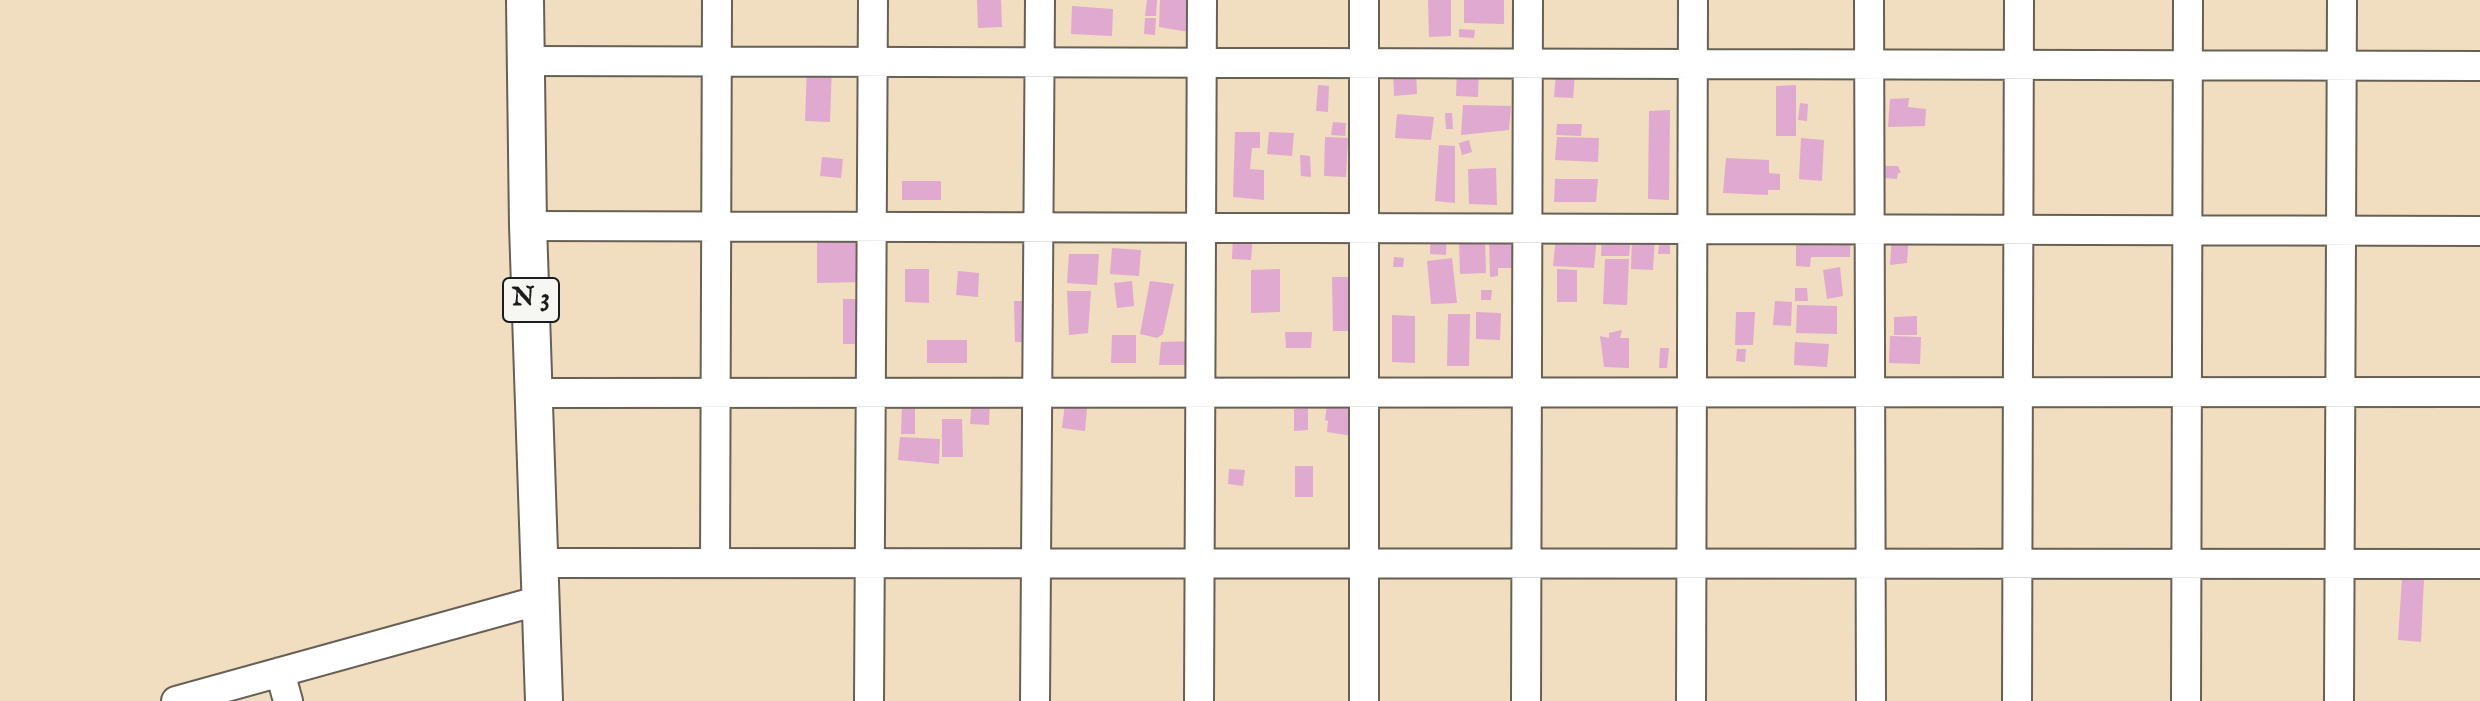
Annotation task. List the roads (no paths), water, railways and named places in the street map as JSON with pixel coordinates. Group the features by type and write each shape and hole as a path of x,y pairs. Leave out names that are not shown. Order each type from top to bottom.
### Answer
{"main road":[{"name":"N 3","path":"525,0 528,226 544,701"}],"street":[{"path":"715,563 717,0"},
{"path":"869,701 873,0"},
{"path":"1035,701 1040,0"},
{"path":"1199,701 1202,0"},
{"path":"1364,0 1364,701"},
{"path":"1526,701 1528,0"},
{"path":"1691,701 1693,0"},
{"path":"1869,0 1871,701"},
{"path":"2017,701 2019,0"},
{"path":"2186,701 2188,0"},
{"path":"2339,701 2342,0"},
{"path":"526,61 2480,66"},
{"path":"528,226 2480,231"},
{"path":"534,393 2480,392"},
{"path":"539,563 2480,564"},
{"path":"176,701 541,600"},
{"path":"280,672 288,701"}]}
